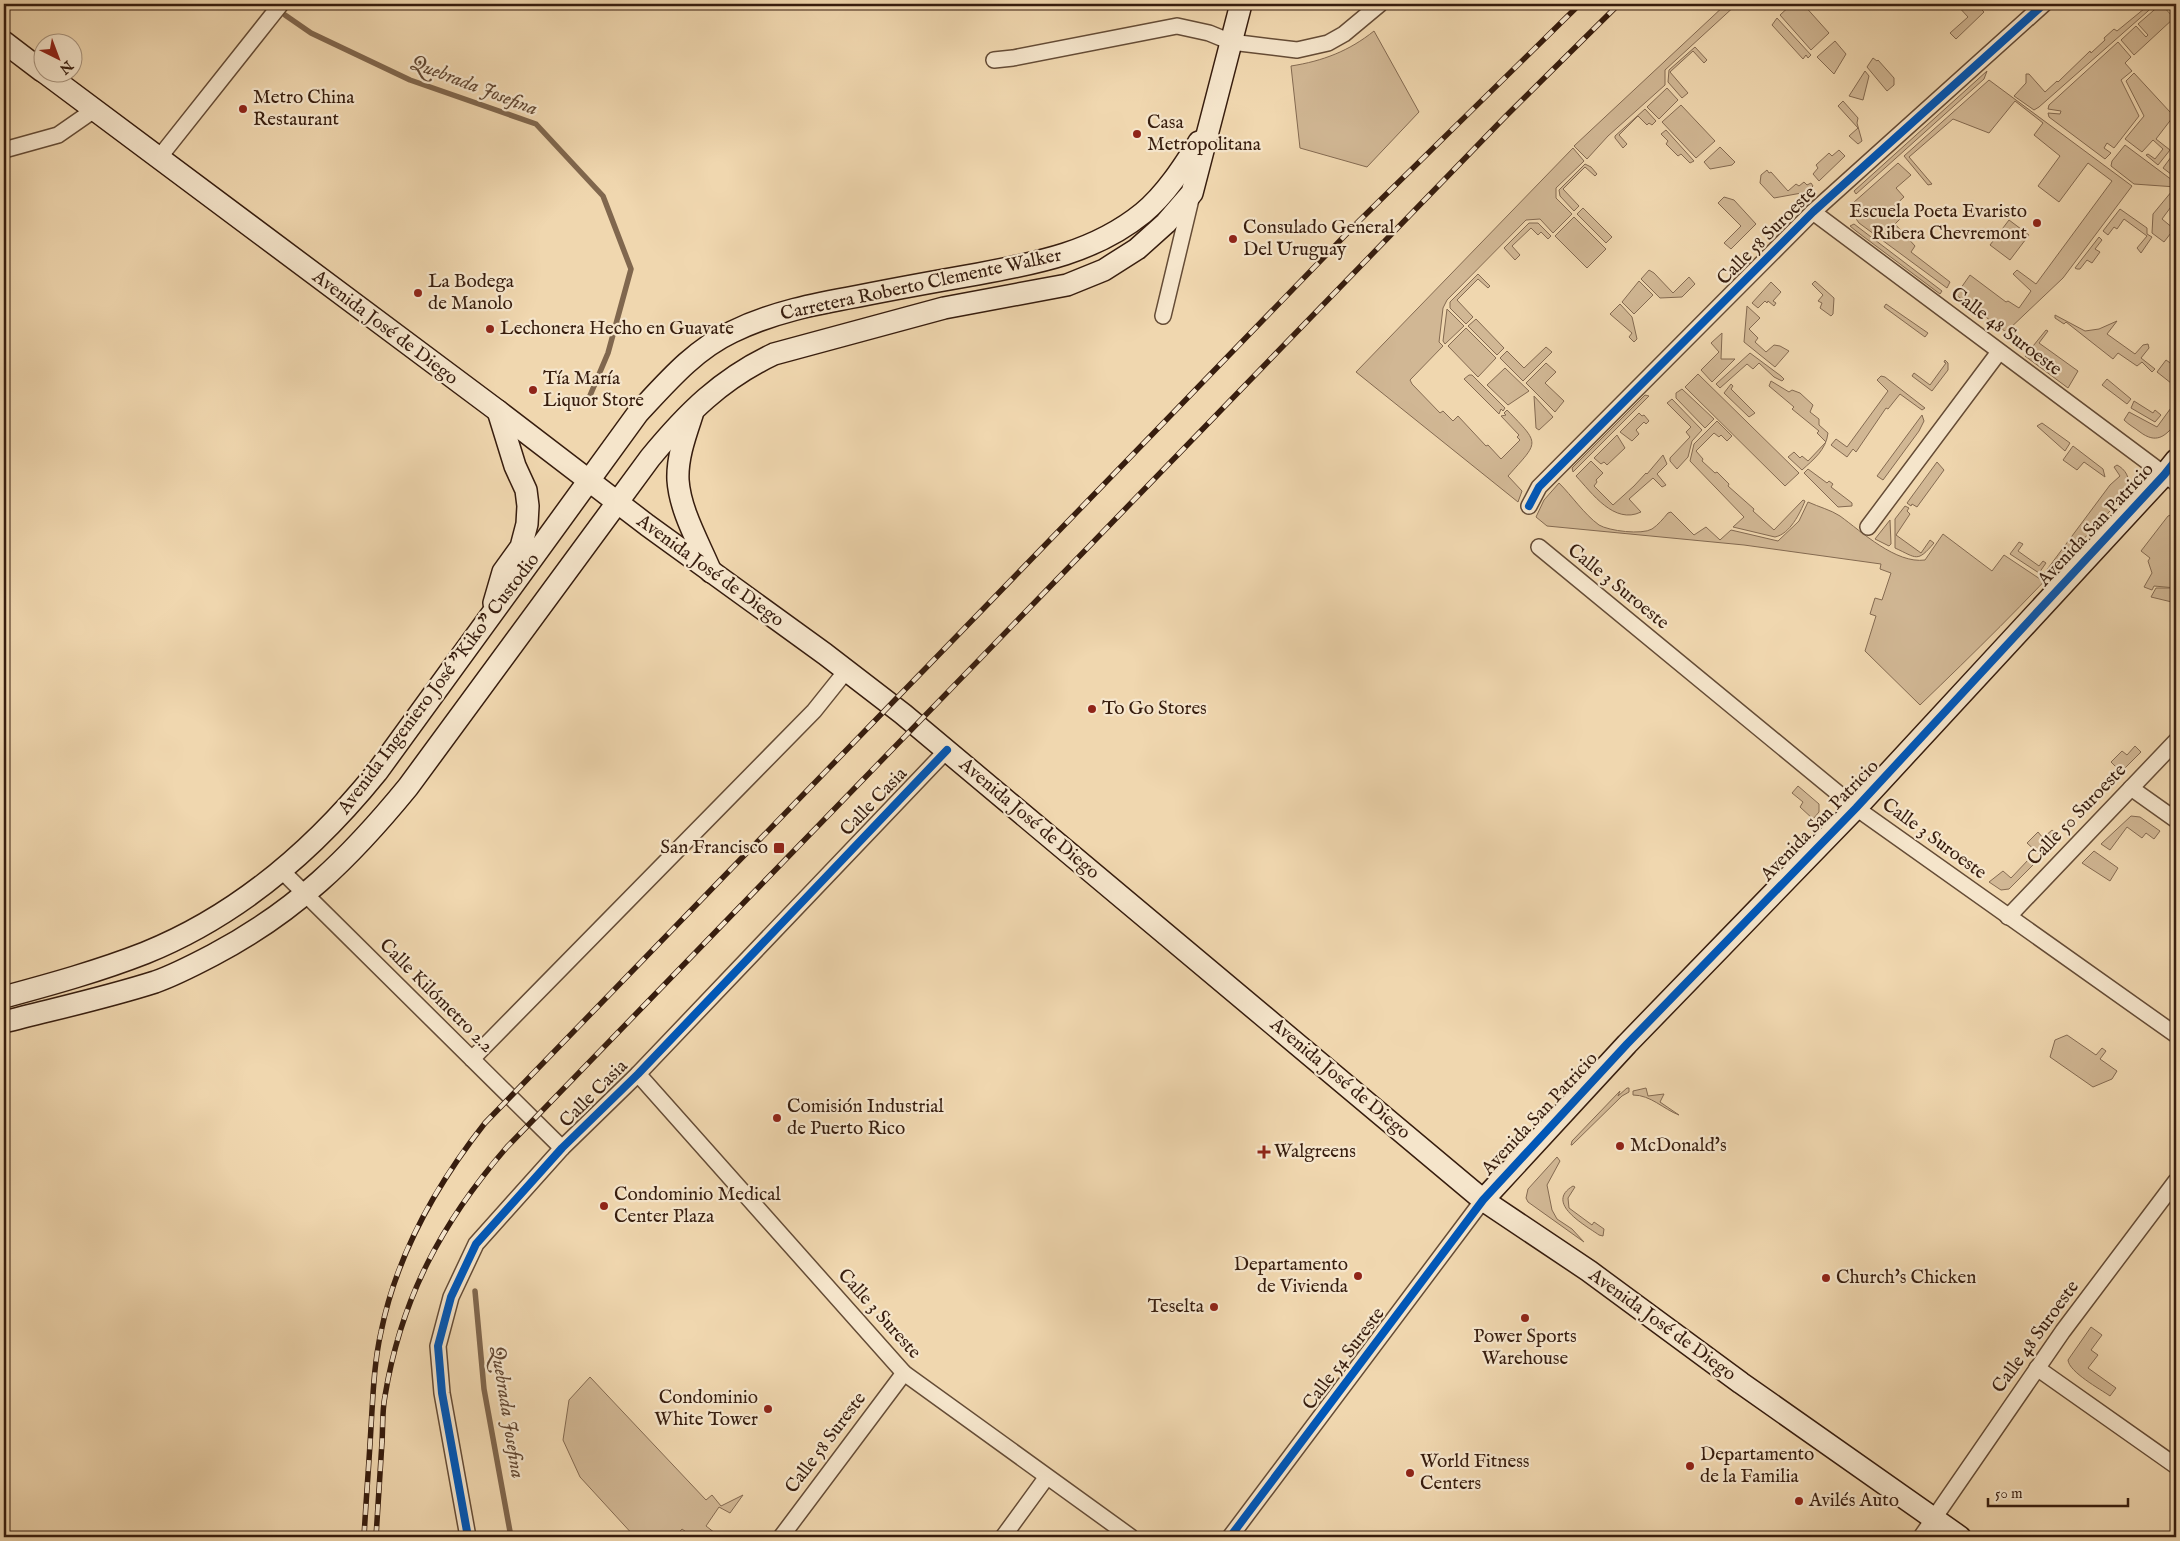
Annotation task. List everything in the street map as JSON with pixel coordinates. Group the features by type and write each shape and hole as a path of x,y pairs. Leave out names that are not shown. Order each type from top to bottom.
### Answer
{"main road":[{"name":"Carretera Roberto Clemente Walker","path":"617,502 650,458 694,408 751,365 774,354 944,308 1067,285 1121,260 1137,249 1166,223 1192,193 1241,4"},
{"name":"Avenida José de Diego","path":"4,42 32,64"},
{"name":"Avenida José de Diego","path":"56,82 846,671 947,750 1483,1200 1589,1271 1960,1537"},
{"name":"Carretera Roberto Clemente Walker","path":"588,480 638,413 673,375 699,352 731,332 794,308 1023,266 1065,256 1103,240 1144,212 1163,193 1209,127"},
{"path":"694,408 682,443 678,480 682,502 711,572"},
{"path":"488,620 504,572 521,547 527,524 528,506 526,490 515,466 498,411"},
{"name":"Avenida San Patricio","path":"1483,1200 1626,1044 1856,808 2172,473"},
{"name":"Avenida Ingeniero José \"Kiko\" Custodio","path":"4,997 61,982 146,952 209,921 282,871 324,834 348,809 377,772 588,480"},
{"name":"Avenida Ingeniero José \"Kiko\" Custodio","path":"4,1022 156,982 239,941 306,895 368,836 408,787 617,502"}],"street":[{"path":"158,159 281,4"},
{"path":"994,60 1013,58 1177,26 1210,33 1231,42 1297,50 1328,43 1357,25 1380,4"},
{"name":"Calle 58 Suroeste","path":"1529,506 1539,487 1813,212 2044,4"},
{"path":"4,150 58,135 94,110"},
{"path":"1163,316 1192,193"},
{"name":"Calle 48 Suroeste","path":"1813,212 1999,352 2172,473"},
{"path":"1868,527 1999,352"},
{"name":"Calle 3 Suroeste","path":"1539,547 1856,808 2176,1035"},
{"path":"472,1059 814,711 846,671"},
{"name":"Calle 50 Suroeste","path":"2008,917 2176,741"},
{"name":"Calle Casia","path":"468,1537 442,1393 438,1346 451,1297 476,1244 562,1148 638,1074 947,750"},
{"path":"2131,788 2176,820"},
{"name":"Calle Kilómetro 2.2","path":"282,871 562,1148"},
{"name":"Calle 3 Sureste","path":"638,1074 904,1374 1046,1478 1131,1537"},
{"name":"Calle 48 Suroeste","path":"1920,1537 2037,1368 2176,1181"},
{"name":"Calle 54 Sureste","path":"1230,1537 1483,1200"},
{"path":"2037,1368 2176,1466"},
{"name":"Calle 58 Sureste","path":"780,1537 904,1374"},
{"path":"1003,1537 1046,1478"}],"shaded area":[{"path":"1726,4 1737,4 1665,70 1665,85 1608,136 1587,159 1574,146"},
{"path":"1792,4 1803,4 1829,33 1811,50 1780,15"},
{"path":"1956,4 1976,4 1984,12 1956,39 1950,33 1968,17"},
{"path":"2150,4 2156,4 2039,107 2034,110 2014,96 2026,83 2026,74 2029,74 2045,92 2090,51 2091,53 2114,29 2117,31"},
{"path":"2161,4 2174,18 2134,55 2121,40 2136,26 2146,37 2148,35 2138,24"},
{"path":"1777,18 1811,55 1808,58 1806,55 1803,59 1772,25"},
{"path":"1374,31 1419,112 1367,167 1300,148 1291,66 1314,61 1345,50"},
{"path":"1835,41 1846,54 1834,74 1817,57"},
{"path":"2118,42 2131,57 2125,63 2132,71 2121,80 2139,116 2114,148 2107,143 2104,148 2111,153 2105,159 2049,117 2048,113 2060,114 2061,111 2048,109 2049,105"},
{"path":"1695,47 1707,60 1704,63 1693,51 1670,72 1688,93 1682,98 1668,82 1669,70"},
{"path":"1873,58 1878,60 1894,78 1894,85 1887,91 1867,67"},
{"path":"1865,71 1869,76 1863,100 1849,96"},
{"path":"1987,71 1984,79 1856,194 1854,191"},
{"path":"2134,73 2170,112 2176,107 2176,113 2156,139 2170,150 2158,165 2146,155 2148,154 2155,159 2163,149 2153,140 2142,152 2125,139 2144,116 2126,81"},
{"path":"1989,80 2132,186 2063,278 2006,332 1956,295 1970,275 2006,302 2008,301 2019,308 2031,291 2013,274 2017,270 2036,284 2112,181 2088,163 2059,202 2038,186 2060,156 2034,135 2043,123 2015,101 1989,133 1953,119 1909,157 1932,184 1928,185 1904,156"},
{"path":"1667,88 1678,100 1659,119 1647,107"},
{"path":"1843,101 1858,118 1857,123 1862,141 1858,144 1849,136 1858,128 1838,106"},
{"path":"1681,105 1715,141 1696,158 1662,122"},
{"path":"1645,109 1656,121 1652,125 1649,123 1647,125 1638,116 1619,135 1627,144 1623,148 1615,136"},
{"path":"1666,130 1694,161 1690,163 1681,154 1678,156 1666,144 1668,141 1661,134"},
{"path":"2125,145 2176,183 2176,187 2134,184 2111,166 2112,161"},
{"path":"1720,147 1735,162 1732,165 1710,169 1704,162"},
{"path":"1573,148 1584,161 1556,188 1556,198 1572,214 1553,233 1540,219 1526,220 1447,300 1443,308 1439,342 1443,346 1410,380 1440,413 1443,411 1453,421 1458,416 1501,459 1520,440 1517,437 1519,435 1501,416 1506,415 1504,413 1507,410 1526,430 1532,443 1530,449 1508,476 1522,491 1518,502 1356,372"},
{"path":"1839,150 1845,156 1819,181 1813,174 1818,168 1816,165 1829,153 1832,156"},
{"path":"2174,153 2176,155 2176,178 2163,168"},
{"path":"1898,163 1911,175 1896,188 1904,197 1891,209 1900,219 1895,224 1915,246 1911,252 1950,282 1947,288 1859,223 1852,213 1853,203"},
{"path":"1585,164 1591,167 1597,174 1595,176 1585,167 1563,189 1579,206 1574,211 1560,196 1559,190"},
{"path":"1767,170 1788,191 1796,184 1799,186 1804,182 1807,185 1811,183 1813,186 1807,192 1774,198 1760,183 1761,175"},
{"path":"2172,191 2176,191 2176,200 2162,219 2174,229 2164,242 2152,233 2153,214"},
{"path":"1724,197 1734,200 1756,224 1731,249 1724,243 1741,226 1718,203"},
{"path":"1583,208 1612,237 1606,243 1577,214"},
{"path":"2120,209 2147,228 2147,234 2152,237 2141,253 2137,248 2147,236 2124,219 2117,229 2114,227 2108,235 2103,231"},
{"path":"1574,217 1606,249 1587,268 1555,236"},
{"path":"2009,220 2029,235 2010,260 1990,245"},
{"path":"1529,223 1538,223 1551,236 1548,239 1541,232 1538,235 1531,228 1512,246 1520,255 1515,260 1504,248"},
{"path":"1854,224 1942,291 1940,294 1850,226"},
{"path":"2099,237 2102,240 2095,249 2100,252 2092,263 2087,260 2080,269 2075,268"},
{"path":"1649,270 1673,293 1689,277 1695,284 1682,297 1660,298 1641,279"},
{"path":"1478,274 1490,286 1488,288 1478,279 1457,300 1473,317 1466,324 1450,308 1450,302"},
{"path":"1639,281 1653,295 1634,314 1622,302"},
{"path":"1815,281 1834,298 1833,314 1831,316 1820,308 1822,303 1818,301 1823,295 1812,284"},
{"path":"1771,282 1781,292 1773,301 1776,303 1774,306 1765,301 1758,308 1752,303"},
{"path":"1620,304 1632,317 1637,339 1634,342 1629,337 1632,333 1610,314"},
{"path":"1886,304 1928,333 1925,337 1884,307"},
{"path":"1747,306 1760,318 1749,329 1758,338 1755,342 1766,352 1774,345 1789,351 1775,367 1744,342"},
{"path":"1447,309 1464,326 1445,344 1443,341"},
{"path":"2055,315 2085,331 2099,329 2117,321 2107,334 2135,354 2143,345 2148,344 2149,348 2141,358 2155,369 2152,372 2142,362 2137,366 2118,353 2113,359 2066,322 2064,324 2055,318"},
{"path":"1476,319 1504,348 1497,355 1468,326"},
{"path":"1466,328 1496,358 1478,377 1448,346"},
{"path":"2046,330 2048,331 2039,343 2078,371 2068,388 2025,356"},
{"path":"1722,333 1721,359 1735,359 1712,382 1701,370 1719,352 1711,343"},
{"path":"1546,347 1552,352 1523,381 1500,358 1507,351 1524,368"},
{"path":"1750,353 1784,379 1782,381 1774,377 1759,363 1753,369 1747,364 1720,388 1716,384"},
{"path":"1945,360 1948,363 1948,370 1932,391 1912,376 1914,373 1930,385 1946,363 1944,362"},
{"path":"2166,360 2176,367 2176,387 2157,372"},
{"path":"1546,363 1556,372 1545,383 1564,401 1555,412 1526,383"},
{"path":"1505,368 1529,391 1508,405 1487,385"},
{"path":"1698,374 1799,473 1785,486 1685,387"},
{"path":"1472,375 1505,408 1503,411 1501,409 1499,414 1464,379"},
{"path":"1881,376 1885,377 1925,408 1922,410 1900,394 1888,409 1886,408 1856,452 1853,449 1847,457 1831,445 1836,439 1847,447 1888,391 1877,380"},
{"path":"2107,379 2131,399 2127,404 2102,385"},
{"path":"1771,381 1789,392 1792,390 1800,393 1813,405 1810,412 1819,419 1819,425 1828,433 1826,442 1817,433 1819,431 1792,409 1794,407 1769,386"},
{"path":"1731,384 1733,386 1731,389 1755,413 1749,417 1724,393"},
{"path":"1682,389 1714,419 1705,428 1676,398 1676,393"},
{"path":"1645,395 1649,396 1573,472 1572,468"},
{"path":"1534,396 1553,417 1539,430 1536,428"},
{"path":"1672,399 1702,430 1692,441 1688,457 1677,469 1670,461 1670,458 1690,437 1686,432 1691,427 1667,403"},
{"path":"2134,401 2153,413 2155,410 2161,415 2155,422 2131,408"},
{"path":"2176,401 2176,423 2168,432 2160,437 2151,438 2146,436 2124,420 2129,412 2157,427"},
{"path":"1639,413 1642,416 1644,415 1649,421 1646,424 1644,422 1636,430 1639,434 1632,441 1620,432"},
{"path":"1922,415 1924,421 1919,431 1883,480 1877,476"},
{"path":"1717,421 1732,436 1727,441 1721,435 1719,437 1714,433 1696,451 1703,459 1702,461 1715,473 1717,472 1729,484 1728,486 1754,509 1753,511 1774,530 1803,500 1805,501 1794,522 1780,535 1775,537 1733,527 1744,517 1690,461 1694,444"},
{"path":"2042,423 2070,443 2065,451 2037,426"},
{"path":"1617,435 1625,448 1607,465 1604,462 1601,464 1594,458"},
{"path":"1825,443 1819,454 1802,470 1788,457 1794,452 1800,458 1802,456 1808,461"},
{"path":"2073,446 2103,469 2105,477 2084,462 2077,470 2063,460"},
{"path":"1663,455 1667,464 1657,474 1666,485 1662,487 1653,478 1629,499 1641,512 1631,515 1613,511 1604,505 1576,476 1591,461 1603,473 1596,480 1597,482 1594,486 1613,505 1647,474"},
{"path":"1937,462 1944,470 1917,507 1912,504 1911,506 1907,503"},
{"path":"2117,465 2125,471 2128,477 2127,487 2118,502 2020,607 1920,705 1865,651 1876,616 1870,614 1875,598 1882,600 1891,573 1880,569 1881,564 1744,545 1547,526 1536,517 1544,500 1559,483 1594,521 1610,529 1626,532 1647,531 1652,529 1671,512 1694,535 1706,527 1720,540 1731,530 1778,541 1799,521 1808,502 1840,516 1880,546 1903,557 1925,560 1943,534 1992,571 2004,555 2040,579 2110,485 2120,476 2114,467"},
{"path":"1808,469 1827,483 1829,481 1833,484 1831,487 1852,503 1852,506 1838,507 1804,473"},
{"path":"1905,506 1909,508 1907,511 1910,514 1896,535 1921,553 1930,540 1934,543 1920,556 1916,557 1895,548 1895,519"},
{"path":"2176,513 2176,588 2154,586 2152,590 2144,587 2152,573 2148,561 2150,558 2141,551 2168,516"},
{"path":"1890,520 1891,544 1889,546 1875,539"},
{"path":"2019,542 2023,544 2018,551 2039,566 2043,561 2046,563 2039,573 2010,554"},
{"path":"2156,588 2176,588 2176,603 2151,597"},
{"path":"2135,746 2141,752 2121,772 2111,762 2122,751 2127,755"},
{"path":"1798,786 1819,804 1819,812 1813,819 1800,807 1803,802 1792,793"},
{"path":"2131,816 2140,817 2160,831 2154,839 2146,833 2142,838 2127,827 2110,850 2101,844"},
{"path":"2052,830 2058,835 2039,854 2027,843 2038,832 2043,838"},
{"path":"2094,851 2118,868 2110,881 2082,863"},
{"path":"2029,859 2033,865 2009,889 2001,890 1989,882 2003,871 2011,878"},
{"path":"2067,1035 2096,1055 2102,1048 2106,1051 2100,1059 2117,1071 2112,1079 2093,1087 2050,1057 2055,1040"},
{"path":"1629,1088 1629,1092 1622,1096 1571,1145 1572,1141 1620,1091 1618,1096"},
{"path":"1646,1088 1648,1096 1664,1094 1660,1102 1679,1115 1646,1097 1633,1095 1633,1091"},
{"path":"1557,1157 1560,1161 1547,1185 1552,1210 1557,1219 1572,1229 1584,1242 1528,1202 1526,1198 1528,1189"},
{"path":"1573,1186 1575,1187 1568,1198 1569,1208 1592,1225 1594,1222 1604,1229 1603,1236 1577,1220 1565,1206 1563,1199 1565,1193"},
{"path":"2091,1327 2102,1335 2091,1350 2098,1355 2088,1368 2116,1388 2110,1396 2079,1375 2068,1360"},
{"path":"590,1377 706,1500 712,1495 721,1506 743,1495 730,1513 719,1507 706,1526 715,1533 712,1537 693,1537 682,1529 675,1537 635,1537 580,1477 563,1440 569,1400"}],"waterway":[{"name":"Quebrada Josefina","path":"285,15 311,33 410,80 536,124 603,196 631,269 608,353 589,398"},
{"name":"Quebrada Josefina","path":"475,1291 484,1389 511,1537"}],"railway":[{"path":"364,1537 375,1367 388,1303 397,1275 421,1221 450,1171 485,1123 1360,220 1580,4"},
{"path":"376,1537 384,1402 392,1360 402,1326 413,1294 444,1233 484,1175 507,1147 1505,117 1619,4"}],"cycle path":[{"path":"1529,506 1539,487 1813,212 2044,4"},
{"path":"1230,1537 1483,1200 1627,1044 1856,808 2176,460"},
{"path":"468,1537 442,1393 438,1346 451,1297 476,1244 562,1148 638,1074 947,750"}],"place":[{"name":"Metro China Restaurant","path":"243,109"},
{"name":"Casa Metropolitana","path":"1137,134"},
{"name":"Escuela Poeta Evaristo Ribera Chevremont","path":"2037,223"},
{"name":"Consulado General Del Uruguay","path":"1233,239"},
{"name":"La Bodega de Manolo","path":"418,293"},
{"name":"Lechonera Hecho en Guavate","path":"490,329"},
{"name":"Tía María Liquor Store","path":"533,390"},
{"name":"To Go Stores","path":"1092,709"},
{"name":"San Francisco","path":"779,848"},
{"name":"Comisión Industrial de Puerto Rico","path":"777,1118"},
{"name":"McDonald's","path":"1620,1146"},
{"name":"Walgreens","path":"1264,1152"},
{"name":"Condominio Medical Center Plaza","path":"604,1206"},
{"name":"Departamento de Vivienda","path":"1358,1276"},
{"name":"Church's Chicken","path":"1826,1278"},
{"name":"Teselta","path":"1214,1307"},
{"name":"Power Sports Warehouse","path":"1525,1318"},
{"name":"Condominio White Tower","path":"768,1409"},
{"name":"Departamento de la Familia","path":"1690,1466"},
{"name":"World Fitness Centers","path":"1410,1473"},
{"name":"Avilés Auto","path":"1799,1501"}]}
